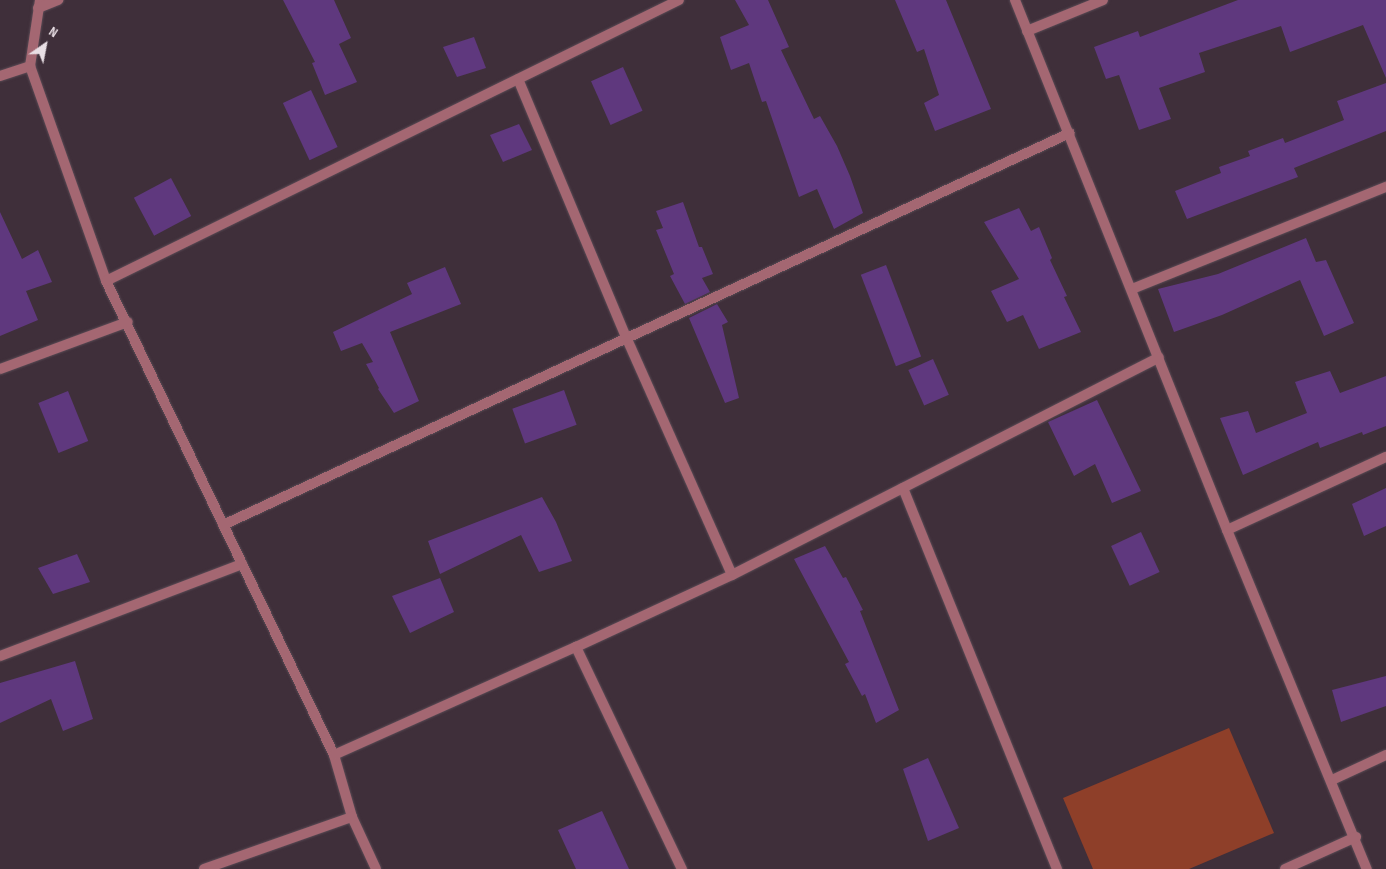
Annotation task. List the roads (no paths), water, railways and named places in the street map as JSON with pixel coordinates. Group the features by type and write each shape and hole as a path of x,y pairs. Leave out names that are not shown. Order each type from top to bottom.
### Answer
{"street":[{"path":"58,0 39,4 30,66 106,281 128,322 334,755 352,817 376,869"},
{"path":"106,281 680,0"},
{"path":"1015,0 1070,133 1227,530 1356,836 1368,869"},
{"path":"1027,31 1103,0"},
{"path":"0,76 30,66"},
{"path":"518,79 627,339 732,575"},
{"path":"223,525 1070,133"},
{"path":"1132,289 1386,187"},
{"path":"0,369 128,322"},
{"path":"334,755 732,575 1159,357"},
{"path":"1227,530 1386,457"},
{"path":"903,488 1057,869"},
{"path":"0,656 242,564"},
{"path":"576,647 682,869"},
{"path":"1332,780 1386,756"},
{"path":"204,869 352,817"},
{"path":"1285,869 1356,836"}]}
